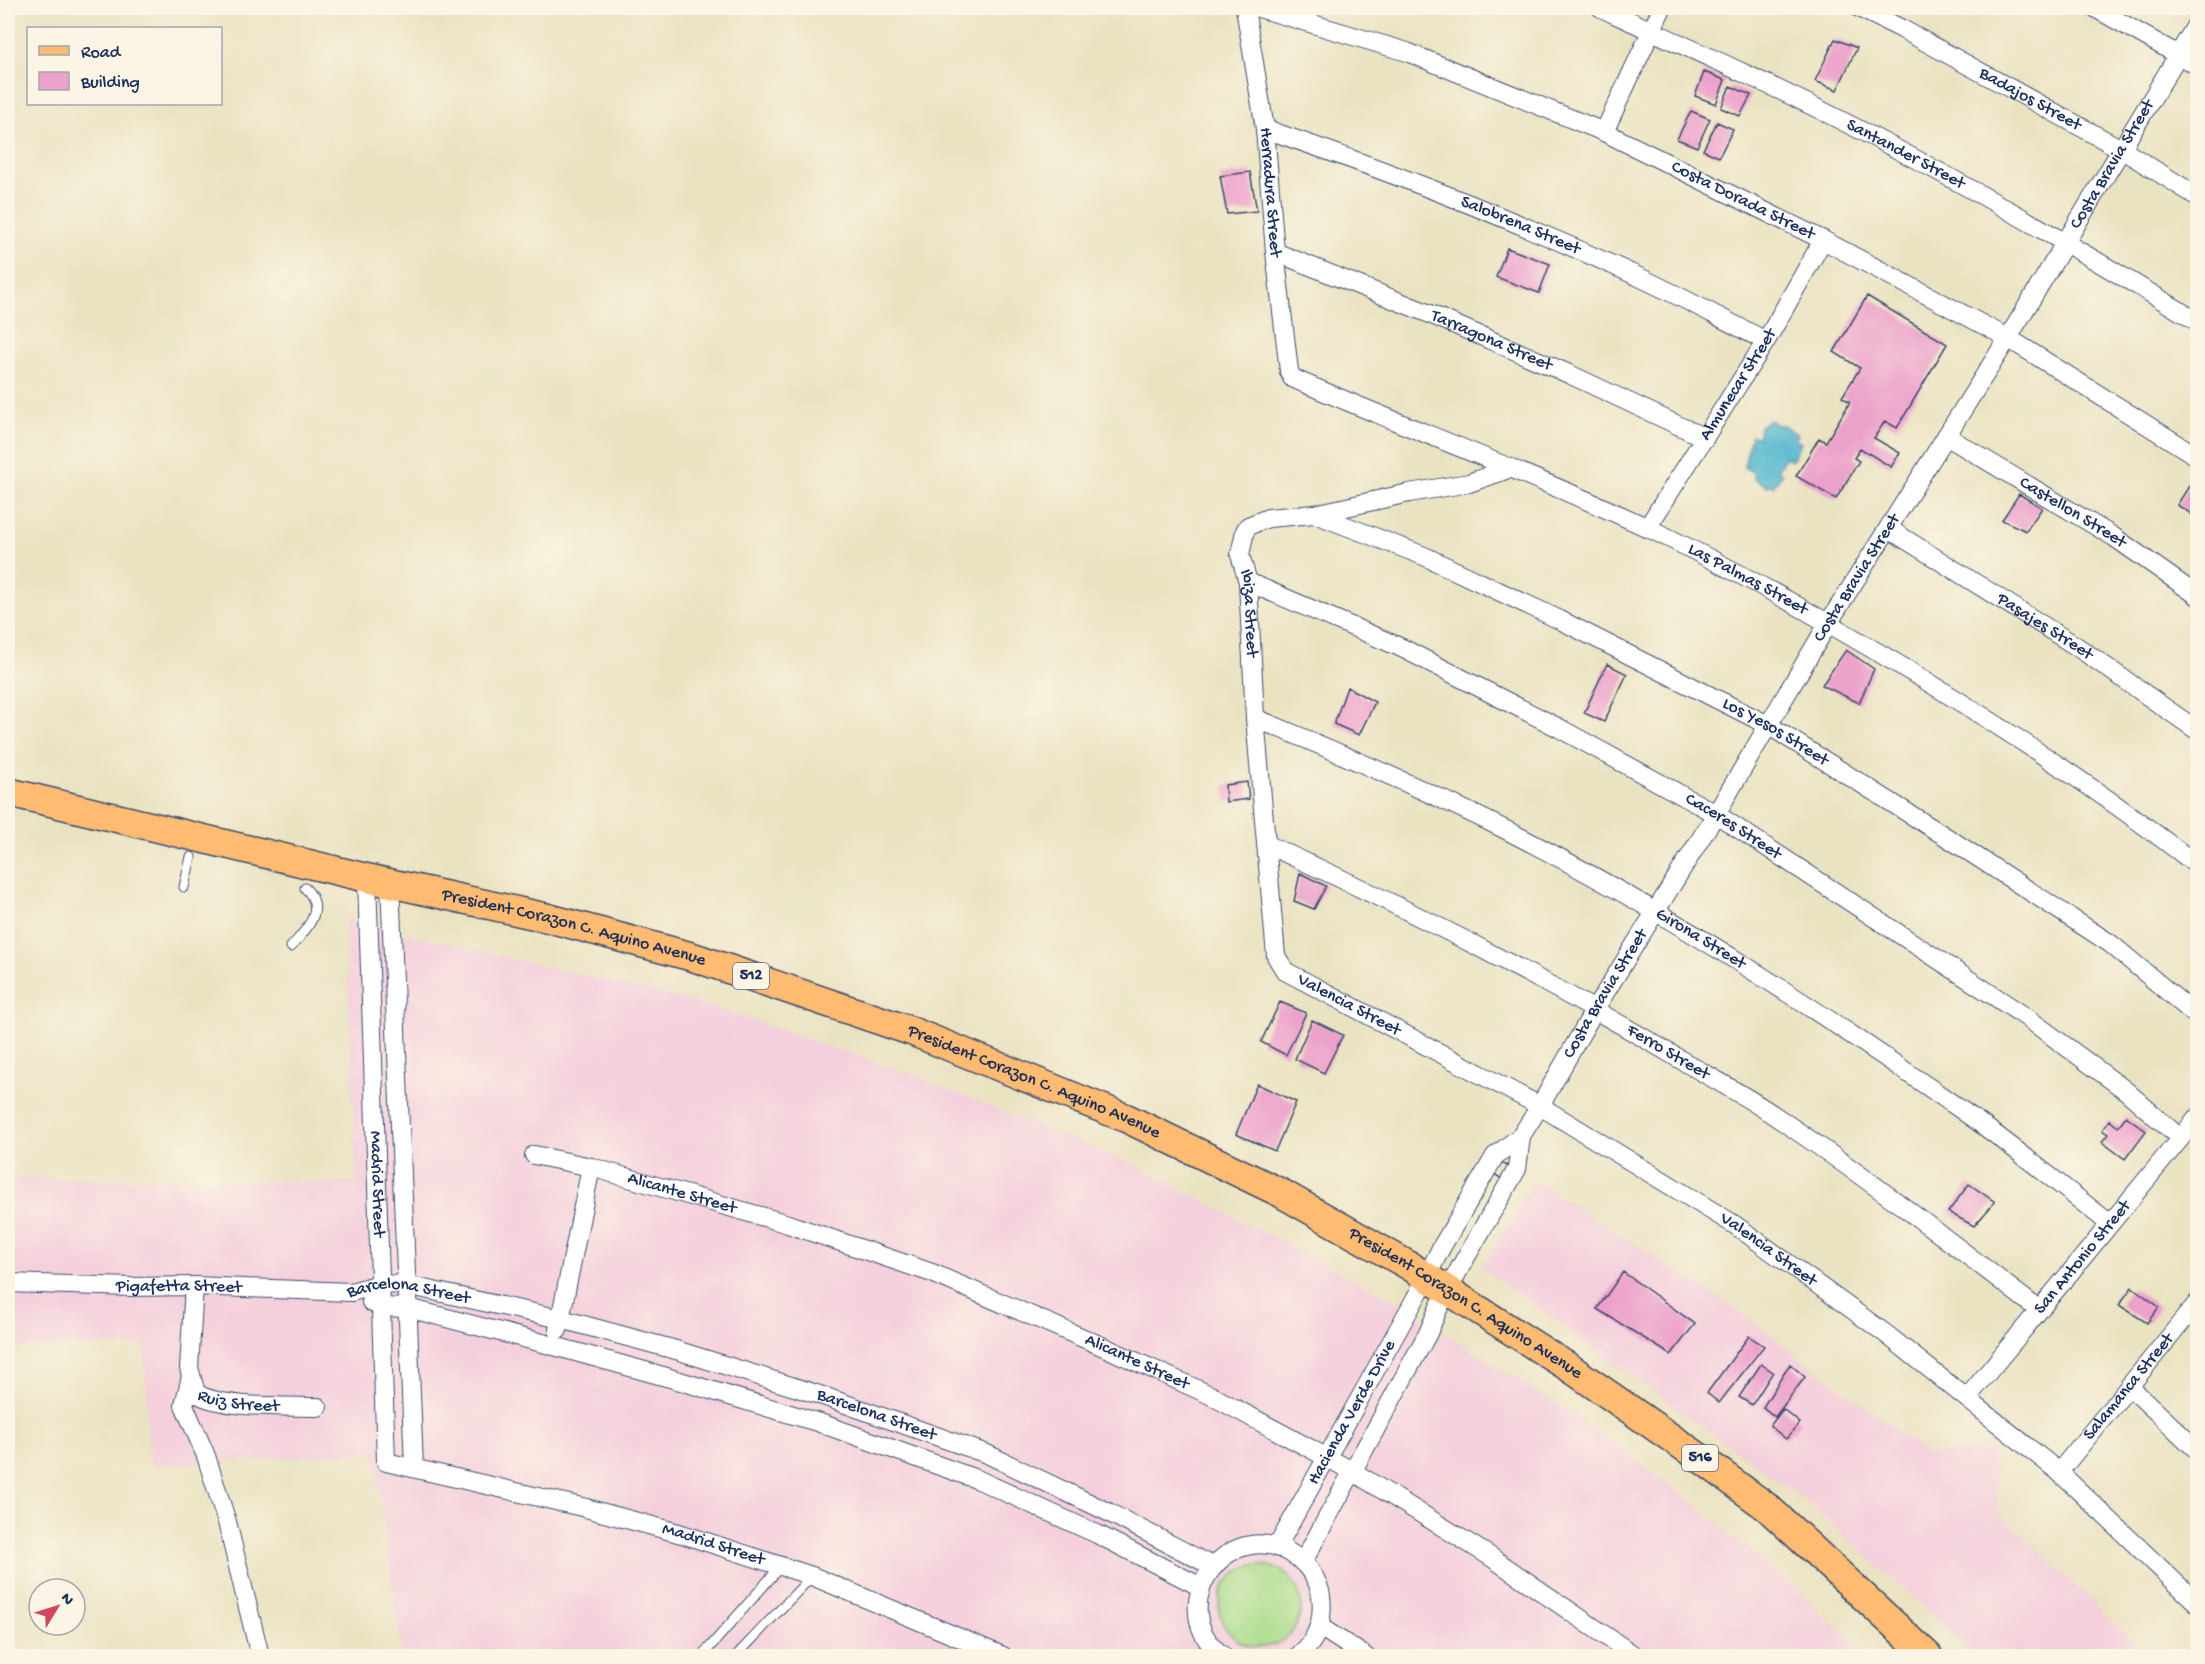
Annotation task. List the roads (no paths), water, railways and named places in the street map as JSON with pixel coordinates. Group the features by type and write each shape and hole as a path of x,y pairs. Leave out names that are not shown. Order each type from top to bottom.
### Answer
{"main road":[{"name":"President Corazon C. Aquino Avenue","path":"8,792 379,881 548,918 693,957 911,1031 1126,1118 1281,1193 1437,1283 1570,1368 1768,1508 1928,1656"}],"street":[{"name":"Herradura Street","path":"1245,8 1265,129 1275,252 1289,371 1293,378"},
{"name":"Costa Dorada Street","path":"1259,8 1407,52 1604,132 1823,240 2008,338 2198,457"},
{"name":"Santander Street","path":"1601,8 1745,73 1880,140 2065,241 2198,322"},
{"path":"1604,132 1662,8"},
{"name":"Badajos Street","path":"1859,8 1902,28 2121,149 2198,197"},
{"path":"2095,8 2198,66"},
{"name":"Costa Bravia Street","path":"1437,1283 1495,1156 1521,1136 1540,1106 1595,1009 1716,814 1828,622 2008,338 2198,22"},
{"name":"Salobrena Street","path":"1265,129 1498,216 1639,277 1766,341"},
{"name":"Almunecar Street","path":"1647,528 1766,341 1823,240"},
{"name":"Tarragona Street","path":"1275,252 1430,314 1569,374 1705,438"},
{"name":"Las Palmas Street","path":"1293,378 1511,468 1647,528 1828,622 1989,720 2143,824 2198,867"},
{"name":"Castellon Street","path":"1946,436 2114,537 2198,596"},
{"name":"Ibiza Street","path":"1285,971 1276,956 1255,718 1248,582 1240,555 1242,537 1248,526 1268,518 1315,514 1409,493 1469,483 1511,468"},
{"name":"Los Yesos Street","path":"1315,514 1424,556 1562,621 1768,725 2111,944 2198,1017"},
{"name":"Pasajes Street","path":"1889,529 2079,648 2198,730"},
{"name":"Caceres Street","path":"1248,582 1402,648 1559,728 1716,814 2026,1017 2125,1090 2180,1138"},
{"name":"Girona Street","path":"1255,718 1369,765 1507,831 1654,911 1819,1013 1943,1098 2109,1223"},
{"name":"Ferro Street","path":"1266,844 1352,883 1488,951 1595,1009 1773,1115 1917,1216 2038,1310"},
{"name":"Madrid Street","path":"379,881 380,1284 386,1462 682,1534 812,1576 1003,1656"},
{"name":"Madrid Street","path":"379,881 408,1308 414,1467"},
{"name":"Valencia Street","path":"1285,971 1540,1106 1735,1225 1886,1334 2059,1472 2198,1604"},
{"name":"San Antonio Street","path":"1967,1398 2198,1117"},
{"name":"Costa Bravia Street","path":"1437,1283 1517,1169 1521,1136"},
{"name":"Alicante Street","path":"534,1155 591,1167 788,1224 932,1273 1210,1395 1352,1471 1488,1554 1635,1656"},
{"path":"554,1346 591,1167"},
{"name":"Pigafetta Street","path":"8,1283 131,1287 194,1286 351,1292"},
{"name":"Hacienda Verde Drive","path":"1277,1547 1327,1457 1437,1283"},
{"name":"Hacienda Verde Drive","path":"1303,1562 1428,1333 1437,1283"},
{"name":"Barcelona Street","path":"351,1292 380,1284 406,1285 561,1319 676,1350 823,1396 987,1454 1108,1512 1212,1566"},
{"name":"Ruiz Street","path":"194,1286 189,1368 196,1393 206,1400 231,1403 318,1407"},
{"name":"Barcelona Street","path":"351,1292 381,1307 408,1308 554,1346 820,1423 979,1480 1097,1534 1201,1587"},
{"name":"Salamanca Street","path":"2059,1472 2198,1302"},
{"path":"191,1376 184,1405 206,1456 227,1522 260,1656"},
{"path":"2129,1386 2198,1451"},
{"path":"1221,1656 1210,1644 1198,1616 1201,1587 1212,1566 1223,1557 1235,1549 1256,1545 1277,1547 1291,1553 1314,1575 1323,1609 1320,1626 1306,1655"},
{"path":"1320,1626 1365,1656"}],"lane":[{"path":"184,887 191,857"},
{"path":"291,947 309,927 316,905 313,895 305,888"},
{"path":"702,1656 781,1566"},
{"path":"736,1656 812,1576"}],"water":[{"path":"1770,420 1798,435 1795,440 1801,443 1792,460 1785,457 1777,470 1782,474 1773,487 1755,479 1753,472 1744,467 1751,435 1758,438 1760,426"}]}
